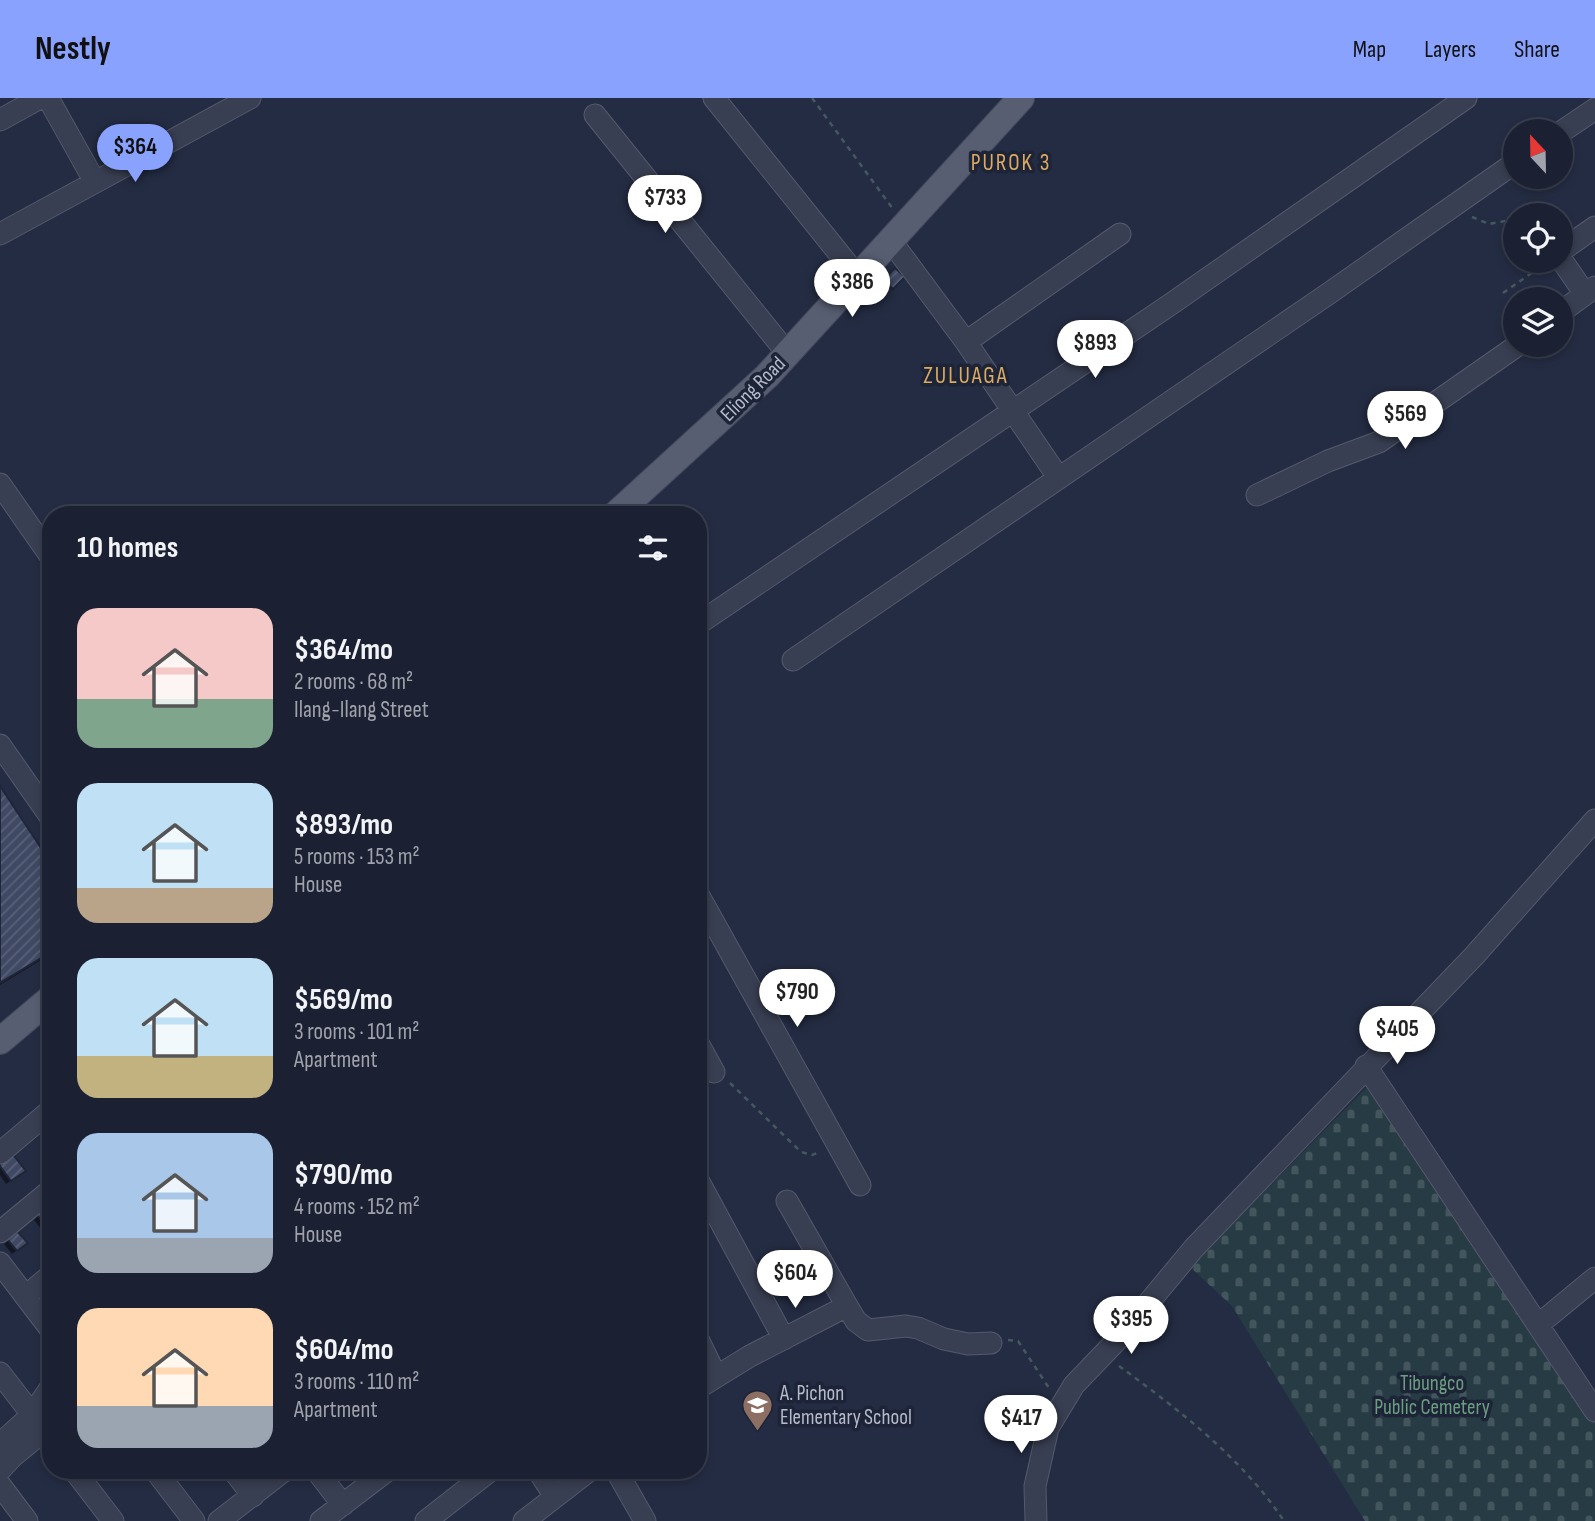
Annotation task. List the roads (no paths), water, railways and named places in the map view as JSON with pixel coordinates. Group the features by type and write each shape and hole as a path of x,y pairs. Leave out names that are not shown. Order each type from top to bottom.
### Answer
{"main road":[{"name":"Eliong Road","path":"626,506 744,399 788,354 1021,98"},
{"path":"0,1041 42,1006"}],"street":[{"path":"0,120 40,98"},
{"path":"48,98 95,182"},
{"path":"0,234 250,98"},
{"path":"714,98 858,277"},
{"path":"707,618 1171,304 1466,98"},
{"path":"1573,124 1595,109"},
{"path":"595,115 788,354"},
{"path":"793,660 1328,294 1503,171"},
{"path":"1573,243 1595,227"},
{"path":"898,233 966,342 1058,477"},
{"path":"966,342 1120,234"},
{"path":"1573,272 1590,290 1573,303"},
{"path":"1257,495 1328,461 1380,442 1503,356"},
{"path":"0,484 42,544"},
{"path":"0,745 42,805"},
{"path":"1036,1521 1035,1486 1048,1428 1074,1385 1194,1248 1474,956 1595,820"},
{"path":"707,910 860,1185"},
{"path":"707,1059 714,1072"},
{"path":"1366,1066 1595,1411"},
{"path":"0,1153 42,1118"},
{"path":"707,1197 784,1339"},
{"path":"0,1233 42,1198"},
{"path":"787,1201 856,1321 868,1329 906,1326 968,1344 991,1343"},
{"path":"0,1263 42,1318"},
{"path":"1538,1325 1595,1278"},
{"path":"26,1296 42,1283"},
{"path":"707,1382 847,1306"},
{"path":"0,1373 42,1424"},
{"path":"0,1444 42,1429"},
{"path":"0,1470 42,1431"},
{"path":"81,1479 113,1521"},
{"path":"162,1479 194,1521"},
{"path":"240,1479 253,1496"},
{"path":"219,1521 274,1479"},
{"path":"323,1479 343,1505"},
{"path":"321,1521 376,1479"},
{"path":"426,1521 480,1479"},
{"path":"544,1479 555,1497"},
{"path":"524,1521 578,1479"},
{"path":"621,1479 641,1514 621,1521"},
{"path":"0,1485 27,1521"}],"place":[{"name":"A. Pichon Elementary School","path":"757,1432"}],"district":[{"name":"PUROK 3","path":"1011,163"},
{"name":"ZULUAGA","path":"966,376"}],"park label":[{"name":"Tibungco Public Cemetery","path":"1432,1395"}]}
